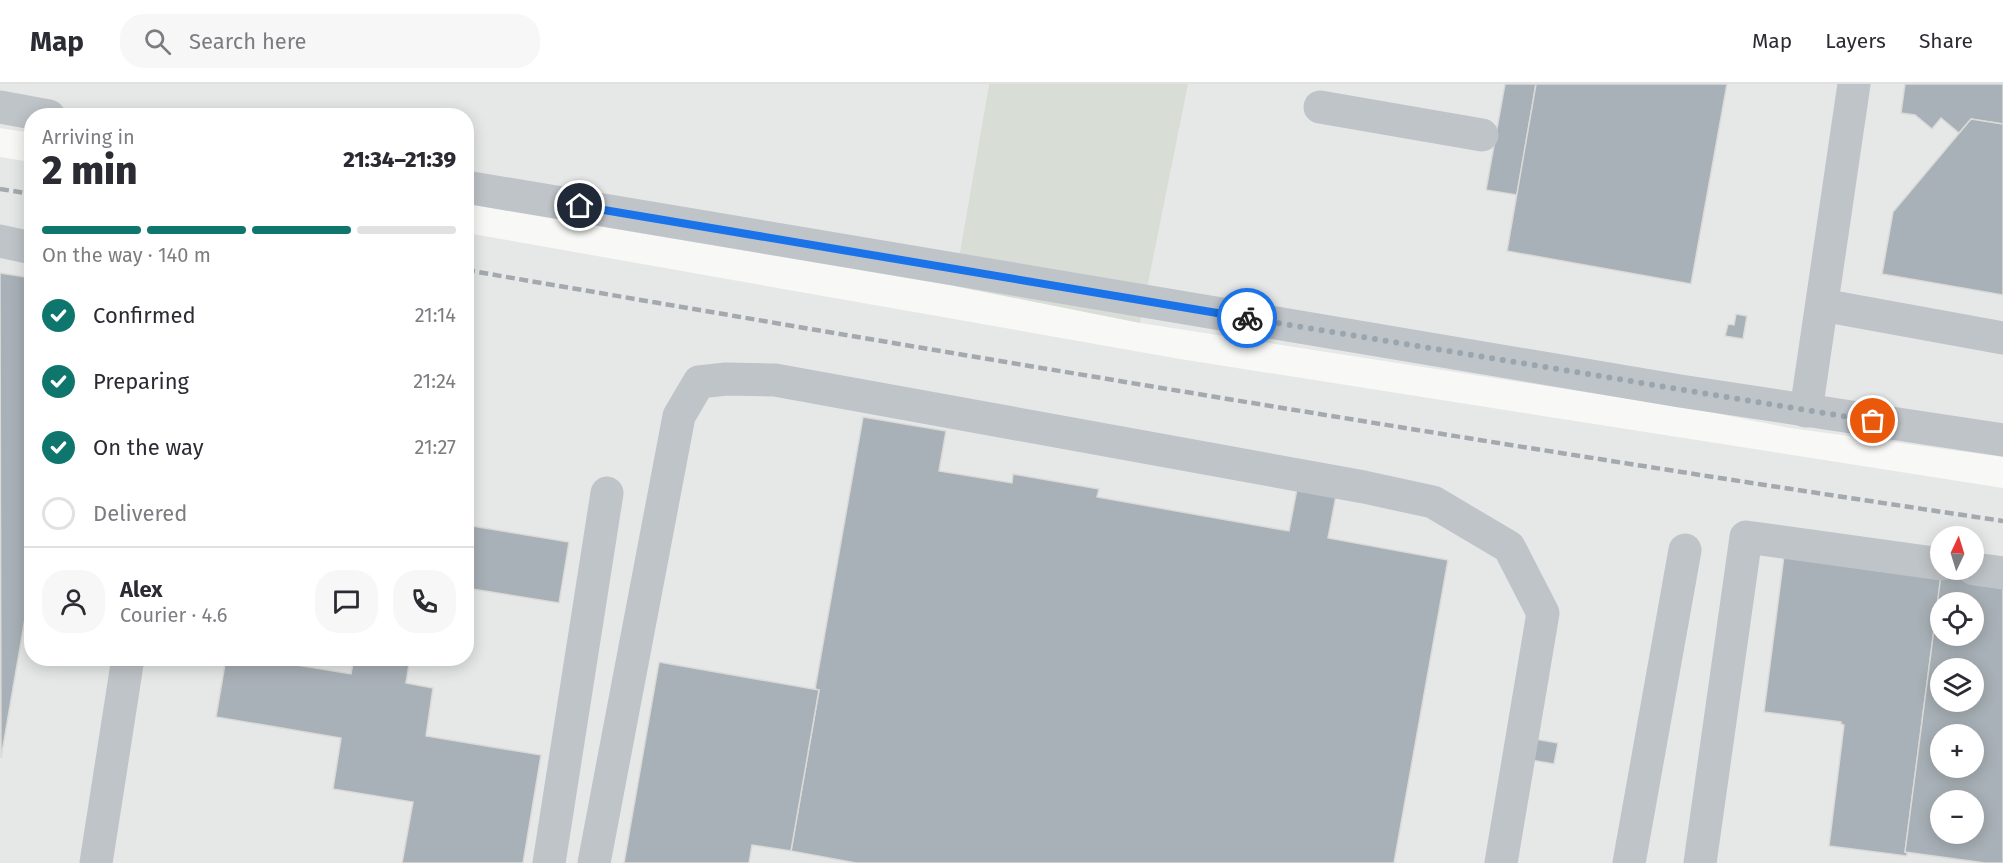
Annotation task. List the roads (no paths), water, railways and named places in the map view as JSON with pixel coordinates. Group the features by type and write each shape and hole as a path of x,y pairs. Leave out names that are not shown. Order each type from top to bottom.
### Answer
{"street":[{"path":"1806,411 1854,84"},
{"path":"0,107 24,111"},
{"path":"1320,107 1482,135"},
{"path":"474,188 1806,411 2003,440"},
{"path":"0,241 24,246"},
{"path":"1822,305 2003,338"},
{"path":"594,863 679,416 699,382 726,379 775,380 1364,487 1433,502 1509,546 1543,613 1501,863"},
{"path":"549,863 608,494"},
{"path":"1700,863 1746,537 1930,562"},
{"path":"1629,863 1685,550"},
{"path":"1984,570 2003,573"},
{"path":"96,863 127,666"}],"railway":[{"path":"0,189 24,193"},
{"path":"474,271 1426,431 2003,521"}]}
